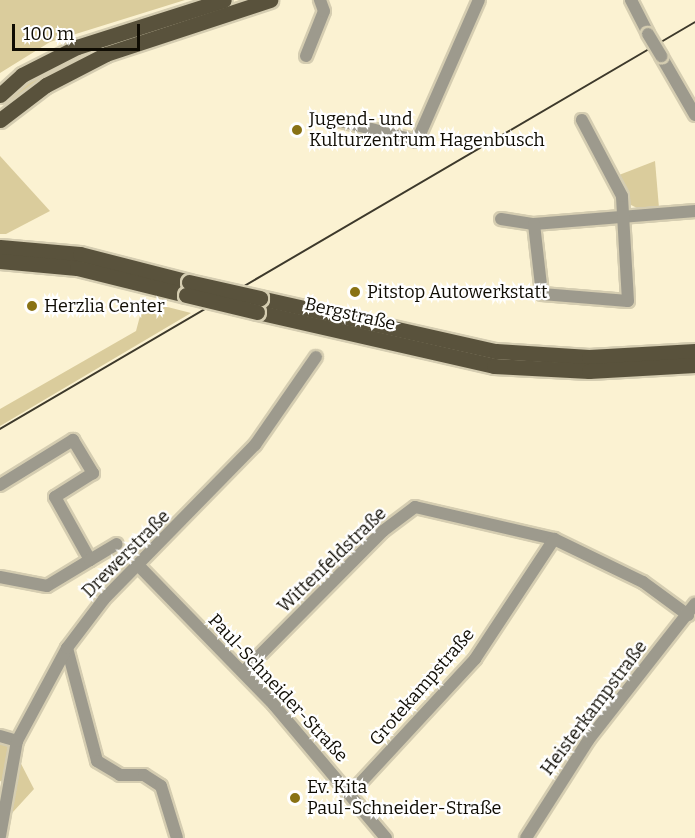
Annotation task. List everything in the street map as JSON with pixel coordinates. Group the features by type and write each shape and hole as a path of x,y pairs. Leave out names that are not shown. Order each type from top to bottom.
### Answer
{"main road":[{"path":"0,95 22,75 77,47 224,0"},
{"path":"0,119 46,85 106,54 270,0"},
{"name":"Bergstraße","path":"0,247 80,254 188,288"},
{"name":"Bergstraße","path":"0,261 77,268 188,288 494,366 590,371 695,365"},
{"name":"Bergstraße","path":"258,305 496,351 589,357 695,351"}],"street":[{"path":"306,56 324,11 320,0"},
{"path":"341,121 417,141 479,0"},
{"path":"631,0 695,115"},
{"path":"534,224 543,294 628,301 622,216 615,177 582,120"},
{"path":"501,219 534,224 695,211"},
{"name":"Drewerstraße","path":"0,836 17,741 67,648 104,599 139,566 255,445 316,357"},
{"path":"0,484 73,441 93,473 55,497 90,560"},
{"name":"Wittenfeldstraße","path":"243,672 383,531 415,507 554,539 643,582 688,615"},
{"name":"Grotekampstraße","path":"351,793 475,659 554,539"},
{"path":"0,577 47,586 117,544"},
{"name":"Paul-Schneider-Straße","path":"139,566 243,672 351,793 386,838"},
{"name":"Heisterkampstraße","path":"526,838 589,739 695,604"},
{"path":"67,648 97,761 120,775 144,775 161,786 177,838"},
{"path":"0,736 17,741"}],"shaded area":[{"path":"0,0 185,0 50,42 0,73"},
{"path":"240,0 256,0 119,43 14,102 8,95 57,61"},
{"path":"0,156 50,211 6,234 0,234"},
{"path":"655,161 659,208 637,208 629,204 619,175"},
{"path":"144,301 191,313 0,426 0,409 136,331"},
{"path":"0,738 16,744 15,752 34,789 2,824 9,784 0,781"}],"railway":[{"path":"0,429 695,22"}],"place":[{"name":"Jugend- und Kulturzentrum Hagenbusch","path":"297,130"},
{"name":"Pitstop Autowerkstatt","path":"355,292"},
{"name":"Herzlia Center","path":"32,306"},
{"name":"Ev. Kita Paul-Schneider-Straße","path":"295,798"}]}
